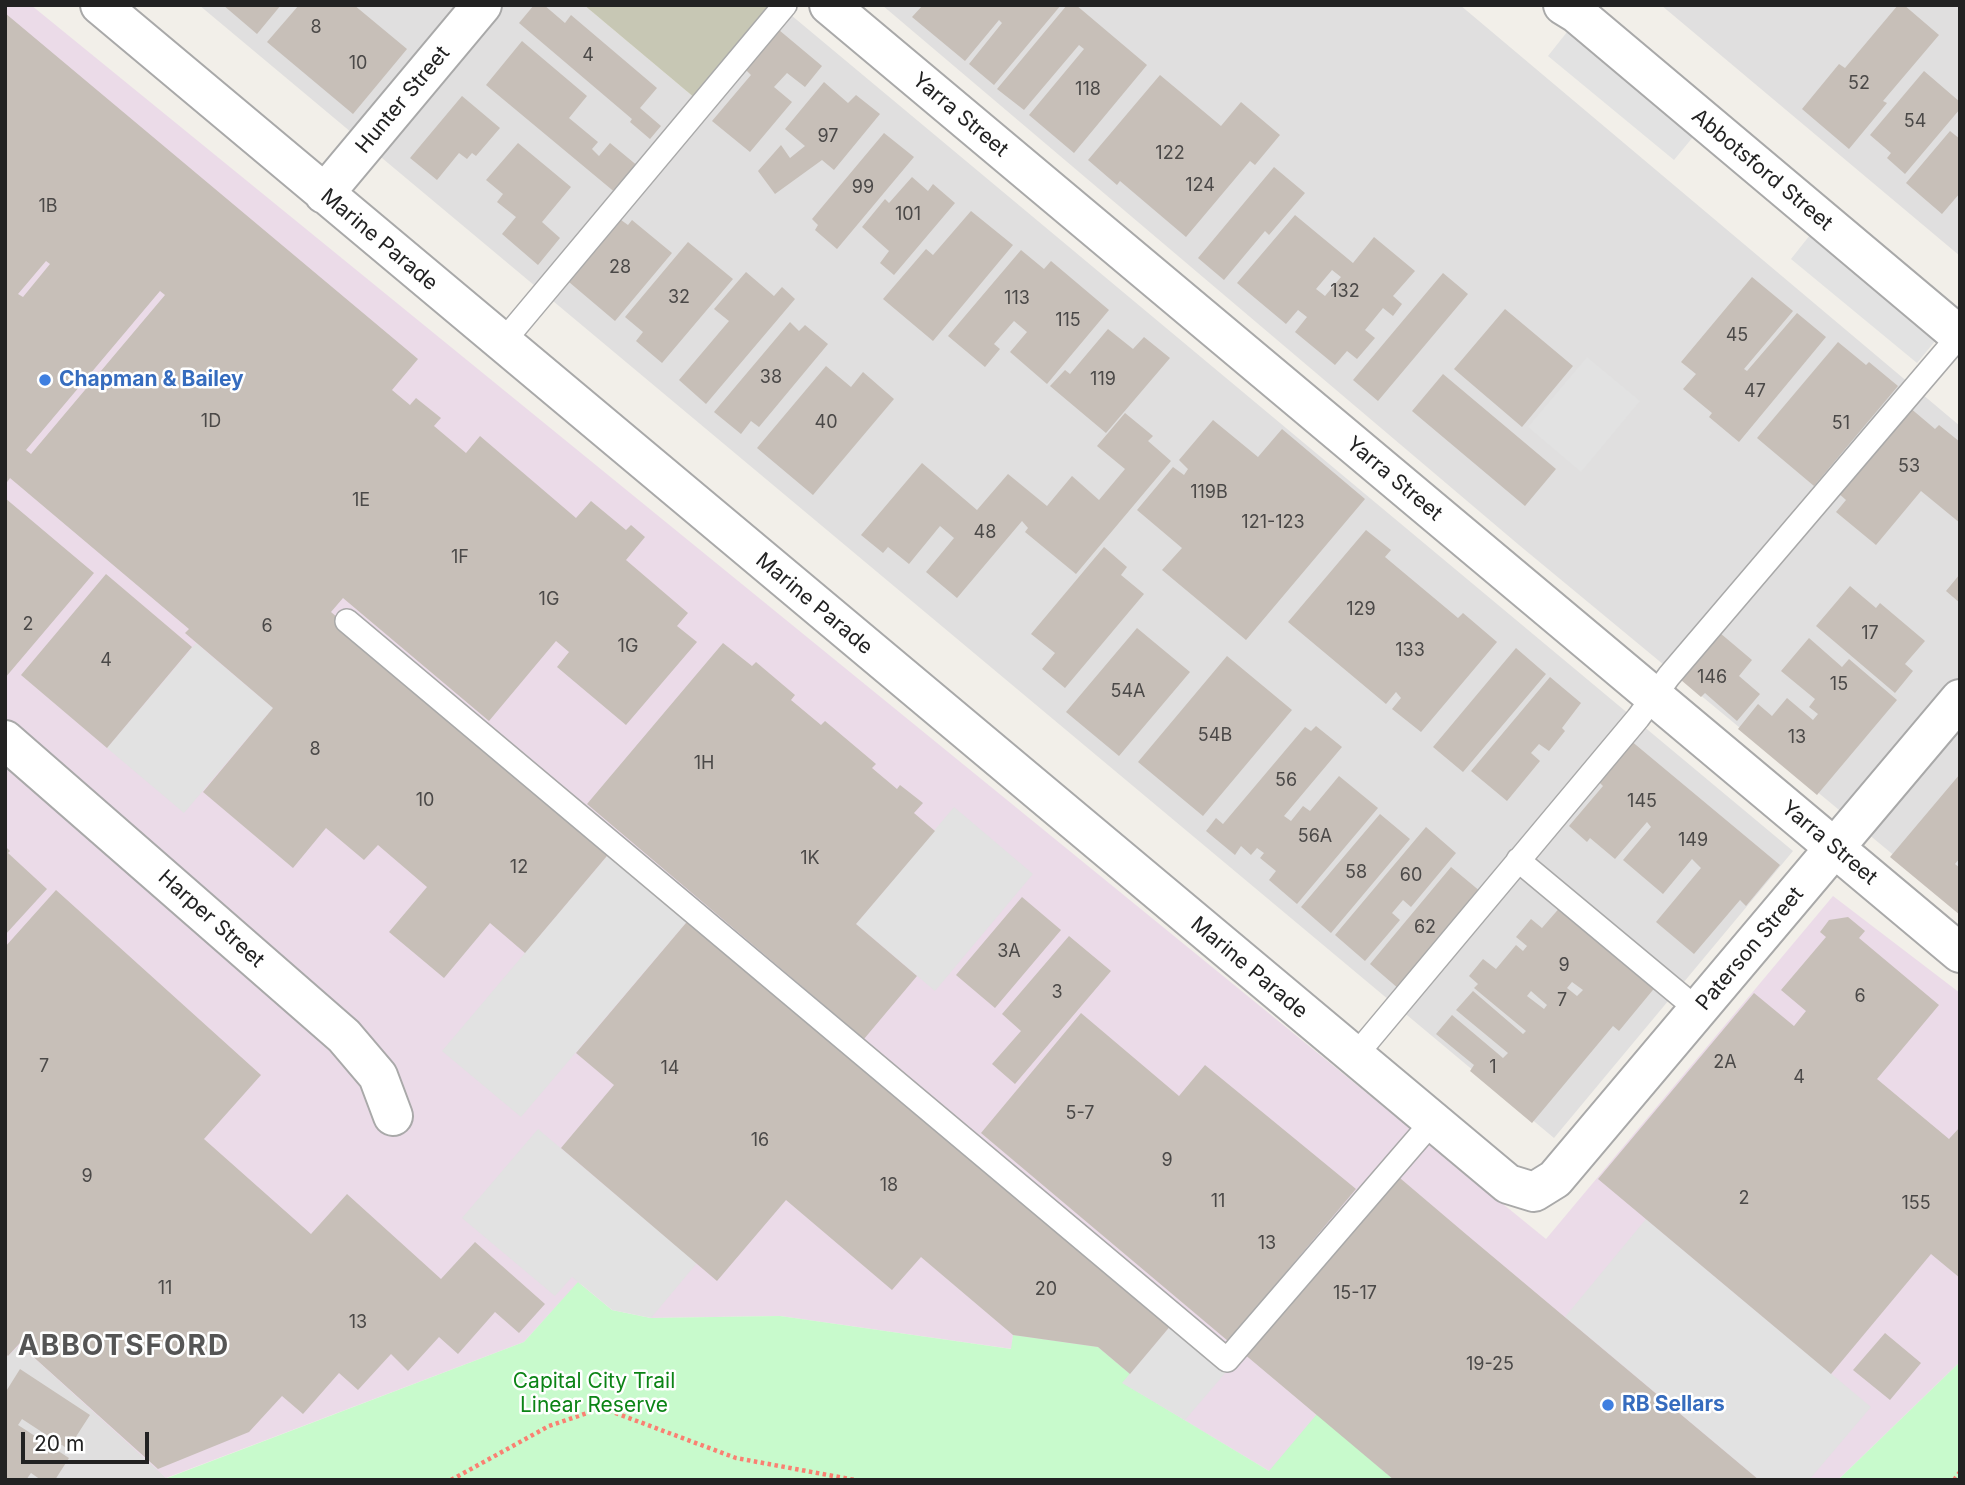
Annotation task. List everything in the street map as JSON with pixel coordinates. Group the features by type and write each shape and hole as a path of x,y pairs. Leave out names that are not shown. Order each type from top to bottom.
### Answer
{"street":[{"name":"Marine Parade","path":"100,5 1508,1184 1534,1192"},
{"name":"Hunter Street","path":"324,194 482,5"},
{"name":"Yarra Street","path":"829,5 1960,953"},
{"name":"Abbotsford Street","path":"1563,5 1576,13 1960,336"},
{"name":"Paterson Street","path":"1534,1192 1555,1179 1960,699"},
{"name":"Harper Street","path":"5,740 344,1036 378,1076 393,1116"}],"lane":[{"path":"502,343 785,5"},
{"path":"1354,1056 1802,519 1960,336"},
{"path":"347,621 1227,1360 1433,1121"},
{"path":"1518,860 1698,1010"}],"path":[{"path":"452,1480 549,1426 602,1408 736,1458 855,1480"},
{"path":"1954,1480 1960,1472"}],"shaded area":[{"path":"5,5 31,5 1546,1239 1833,896 1960,993 1960,1362 1838,1480 1394,1480 1269,1471 1122,1383 1013,1336 1012,1349 780,1316 651,1318 578,1283 524,1342 166,1478 20,1345 8,1356 5,1353"},
{"path":"199,5 584,5 696,99 779,5 1793,851 1554,1138"},
{"path":"584,5 775,5 696,99"},
{"path":"882,5 1460,5 1960,426 1960,910 1519,545"},
{"path":"1661,5 1960,5 1960,256"},
{"path":"1567,32 1693,137 1674,160 1548,56"},
{"path":"1810,235 1936,340 1917,363 1791,259"},
{"path":"1587,357 1640,401 1581,472 1528,427"},
{"path":"196,643 273,708 184,813 107,748"},
{"path":"954,807 1033,874 935,991 856,924"},
{"path":"612,850 691,917 521,1117 442,1051"},
{"path":"538,1129 697,1263 651,1318 612,1310 572,1277 555,1296 462,1218"},
{"path":"1646,1219 1871,1407 1809,1480 1759,1480 1565,1317"},
{"path":"1172,1324 1227,1371 1185,1420 1122,1383"},
{"path":"19,1344 166,1478 5,1480 5,1353"}],"green space":[{"name":"Capital City Trail Linear Reserve","path":"578,1282 612,1310 651,1318 780,1316 1011,1349 1013,1335 1098,1347 1130,1374 1123,1383 1269,1471 1317,1414 1394,1480 162,1480 524,1342"},
{"path":"1960,1362 1960,1480 1838,1480"}],"building":[{"path":"223,5 281,5 257,34"},
{"path":"299,5 354,5 407,49 353,114 267,42"},
{"path":"534,5 544,5 565,23 571,15 657,88 640,108 661,126 650,139 630,122 632,119 519,23"},
{"path":"923,5 1061,5 994,85 969,64 1002,23 999,20 965,61 912,17"},
{"path":"1067,5 1076,5 1147,65 1074,153 1029,115 1084,49 1079,45 1024,110 997,89"},
{"path":"1898,5 1904,5 1939,35 1883,101 1887,103 1849,149 1802,109 1839,64 1845,68"},
{"path":"5,13 418,359 392,390 410,405 416,398 441,418 434,426 466,453 480,436 576,518 591,501 626,530 631,525 645,537 626,560 688,613 677,626 697,642 626,725 557,667 569,652 556,641 489,721 343,598 331,612 612,850 525,953 490,923 444,978 389,932 427,887 378,845 364,860 326,828 293,868 203,792 273,708 185,633 189,629 10,478 5,485","holes":["46,261 50,264 23,297 18,294","160,291 165,295 31,454 26,450"]},
{"path":"779,30 822,66 805,87 787,73 774,87 792,102 750,152 712,121 751,75 745,69"},
{"path":"522,41 587,96 569,118 598,142 592,149 599,156 610,143 639,167 617,194 486,85"},
{"path":"1924,71 1960,102 1960,109 1905,174 1887,158 1891,153 1870,135"},
{"path":"1160,75 1221,126 1241,102 1280,135 1255,165 1250,161 1186,237 1120,181 1117,185 1088,160"},
{"path":"824,82 848,103 856,95 880,114 834,170 822,160 775,194 758,171 781,145 790,158 805,146 785,129"},
{"path":"462,96 500,128 476,156 472,153 467,159 459,153 437,180 410,158"},
{"path":"1950,131 1960,139 1960,193 1942,214 1906,183"},
{"path":"884,133 914,157 837,249 815,230 818,225 812,219"},
{"path":"518,143 571,187 542,222 560,238 538,265 502,234 516,217 497,202 503,194 486,180"},
{"path":"1274,167 1305,193 1269,235 1265,231 1224,280 1198,258"},
{"path":"912,177 928,191 933,184 955,203 894,275 880,263 889,251 862,227 885,199 889,203"},
{"path":"971,211 1013,245 933,341 883,299 926,249 933,255"},
{"path":"1295,215 1353,263 1374,237 1415,271 1393,296 1402,304 1393,316 1383,308 1365,330 1375,338 1357,359 1347,351 1335,365 1295,332 1307,317 1298,310 1286,324 1237,283","holes":["1332,270 1341,277 1325,296 1316,289"]},
{"path":"621,220 628,225 632,220 672,253 615,321 569,282"},
{"path":"688,242 733,279 662,363 636,341 643,332 625,317"},
{"path":"1021,250 1044,269 1051,261 1109,310 1047,384 1010,352 1027,332 1014,321 994,344 1000,349 985,367 948,336"},
{"path":"746,272 774,296 782,287 795,299 706,404 679,380 729,321 714,309"},
{"path":"1443,273 1468,294 1378,401 1353,380"},
{"path":"1752,277 1793,311 1744,369 1747,371 1797,313 1826,337 1739,442 1709,417 1712,413 1683,389 1696,374 1681,362"},
{"path":"1505,309 1573,366 1522,427 1454,369"},
{"path":"790,322 799,331 805,325 828,344 759,427 751,421 741,434 714,412"},
{"path":"1108,329 1133,349 1144,337 1170,358 1106,433 1050,386 1065,370 1070,374"},
{"path":"1838,342 1866,365 1869,362 1898,386 1814,486 1757,438"},
{"path":"826,366 851,387 863,372 894,399 813,495 757,448"},
{"path":"1443,374 1556,469 1525,506 1412,411"},
{"path":"1909,407 1935,429 1939,425 1960,442 1960,523 1921,491 1876,545 1836,512 1846,500 1837,492"},
{"path":"1125,413 1153,436 1148,441 1171,461 1076,574 1025,532 1028,528 1022,521 957,598 926,572 954,538 940,526 909,564 888,547 883,553 861,535 922,463 977,510 1008,474 1047,506 1072,476 1099,500 1125,469 1097,446"},
{"path":"1213,420 1258,457 1282,429 1365,499 1246,640 1162,570 1182,548 1137,510 1173,467 1184,475 1188,469 1179,460"},
{"path":"5,498 94,573 5,678"},
{"path":"1366,530 1391,550 1385,557 1458,618 1463,613 1497,642 1421,732 1392,709 1401,698 1396,692 1386,704 1288,622"},
{"path":"1104,547 1127,567 1121,575 1144,594 1065,688 1042,669 1055,653 1031,634"},
{"path":"106,574 192,647 107,748 21,675"},
{"path":"1960,574 1960,603 1946,591"},
{"path":"1850,586 1876,608 1880,603 1925,641 1905,664 1913,671 1895,693 1816,626"},
{"path":"1137,628 1190,672 1119,756 1066,712"},
{"path":"1720,633 1752,660 1739,676 1760,694 1737,721 1705,693 1701,697 1681,680"},
{"path":"1809,638 1842,667 1849,659 1897,700 1817,795 1738,729 1758,704 1772,716 1787,698 1813,720 1818,714 1809,707 1815,699 1781,671"},
{"path":"723,643 752,666 756,662 795,695 791,700 821,725 825,721 876,764 872,768 897,789 900,785 923,803 914,813 935,831 856,924 917,976 864,1039 587,804"},
{"path":"1516,648 1546,674 1463,772 1433,747"},
{"path":"1227,656 1292,710 1203,816 1138,762"},
{"path":"1550,677 1581,703 1562,728 1565,731 1549,751 1539,744 1531,753 1540,761 1507,801 1471,771"},
{"path":"1316,726 1342,747 1284,816 1291,821 1303,806 1310,811 1339,776 1378,808 1297,904 1269,880 1276,871 1260,858 1264,853 1257,848 1251,855 1241,846 1235,855 1206,831 1216,818 1223,824 1305,727 1311,731"},
{"path":"1630,740 1780,865 1746,906 1740,900 1694,954 1656,922 1701,868 1692,859 1663,894 1623,860 1651,827 1647,822 1615,859 1590,838 1587,842 1569,826 1603,786 1597,780"},
{"path":"1960,774 1960,858 1955,864 1960,868 1960,915 1890,857"},
{"path":"1380,814 1410,839 1331,933 1301,907"},
{"path":"1426,827 1456,853 1411,907 1403,900 1392,913 1400,920 1365,961 1335,935"},
{"path":"5,846 10,851 8,853 47,889 5,935"},
{"path":"1451,867 1481,892 1399,989 1370,964"},
{"path":"56,890 261,1075 204,1139 311,1234 347,1194 441,1279 475,1242 545,1304 519,1333 495,1312 458,1354 439,1337 408,1371 391,1354 358,1390 339,1373 303,1414 282,1396 249,1432 158,1469 19,1344 8,1356 5,1353 5,947"},
{"path":"1022,897 1061,930 995,1008 956,975"},
{"path":"1562,905 1657,985 1619,1031 1613,1026 1532,1123 1470,1071 1474,1065 1436,1034 1452,1015 1503,1058 1508,1053 1456,1010 1473,991 1523,1034 1526,1031 1474,988 1478,984 1469,976 1483,959 1496,969 1516,945 1523,951 1527,946 1516,937 1531,919 1542,928","holes":["1572,982 1583,990 1577,996 1567,988","1531,991 1547,1005 1544,1009 1527,996"]},
{"path":"691,917 1172,1324 1130,1374 1098,1347 1013,1335 921,1257 892,1290 786,1200 717,1281 561,1148 614,1085 576,1053"},
{"path":"1848,917 1865,931 1859,938 1939,1005 1877,1079 1949,1139 1960,1127 1960,1278 1931,1254 1831,1374 1598,1179 1754,993 1794,1026 1806,1011 1781,990 1826,937 1820,932 1829,920"},
{"path":"1069,936 1111,971 1015,1084 992,1064 1021,1031 1002,1014"},
{"path":"1081,1013 1179,1096 1205,1065 1356,1189 1228,1341 981,1133"},
{"path":"1394,1173 1759,1480 1394,1480 1243,1353"},
{"path":"1885,1333 1921,1363 1890,1400 1853,1370"},
{"path":"20,1369 90,1415 68,1449 22,1419 18,1425 69,1458 55,1480 41,1480 31,1473 26,1480 5,1480 5,1393"}],"place":[{"name":"Chapman & Bailey","path":"45,380"},
{"name":"RB Sellars","path":"1608,1405"}],"district":[{"name":"ABBOTSFORD","path":"124,1347"}]}
